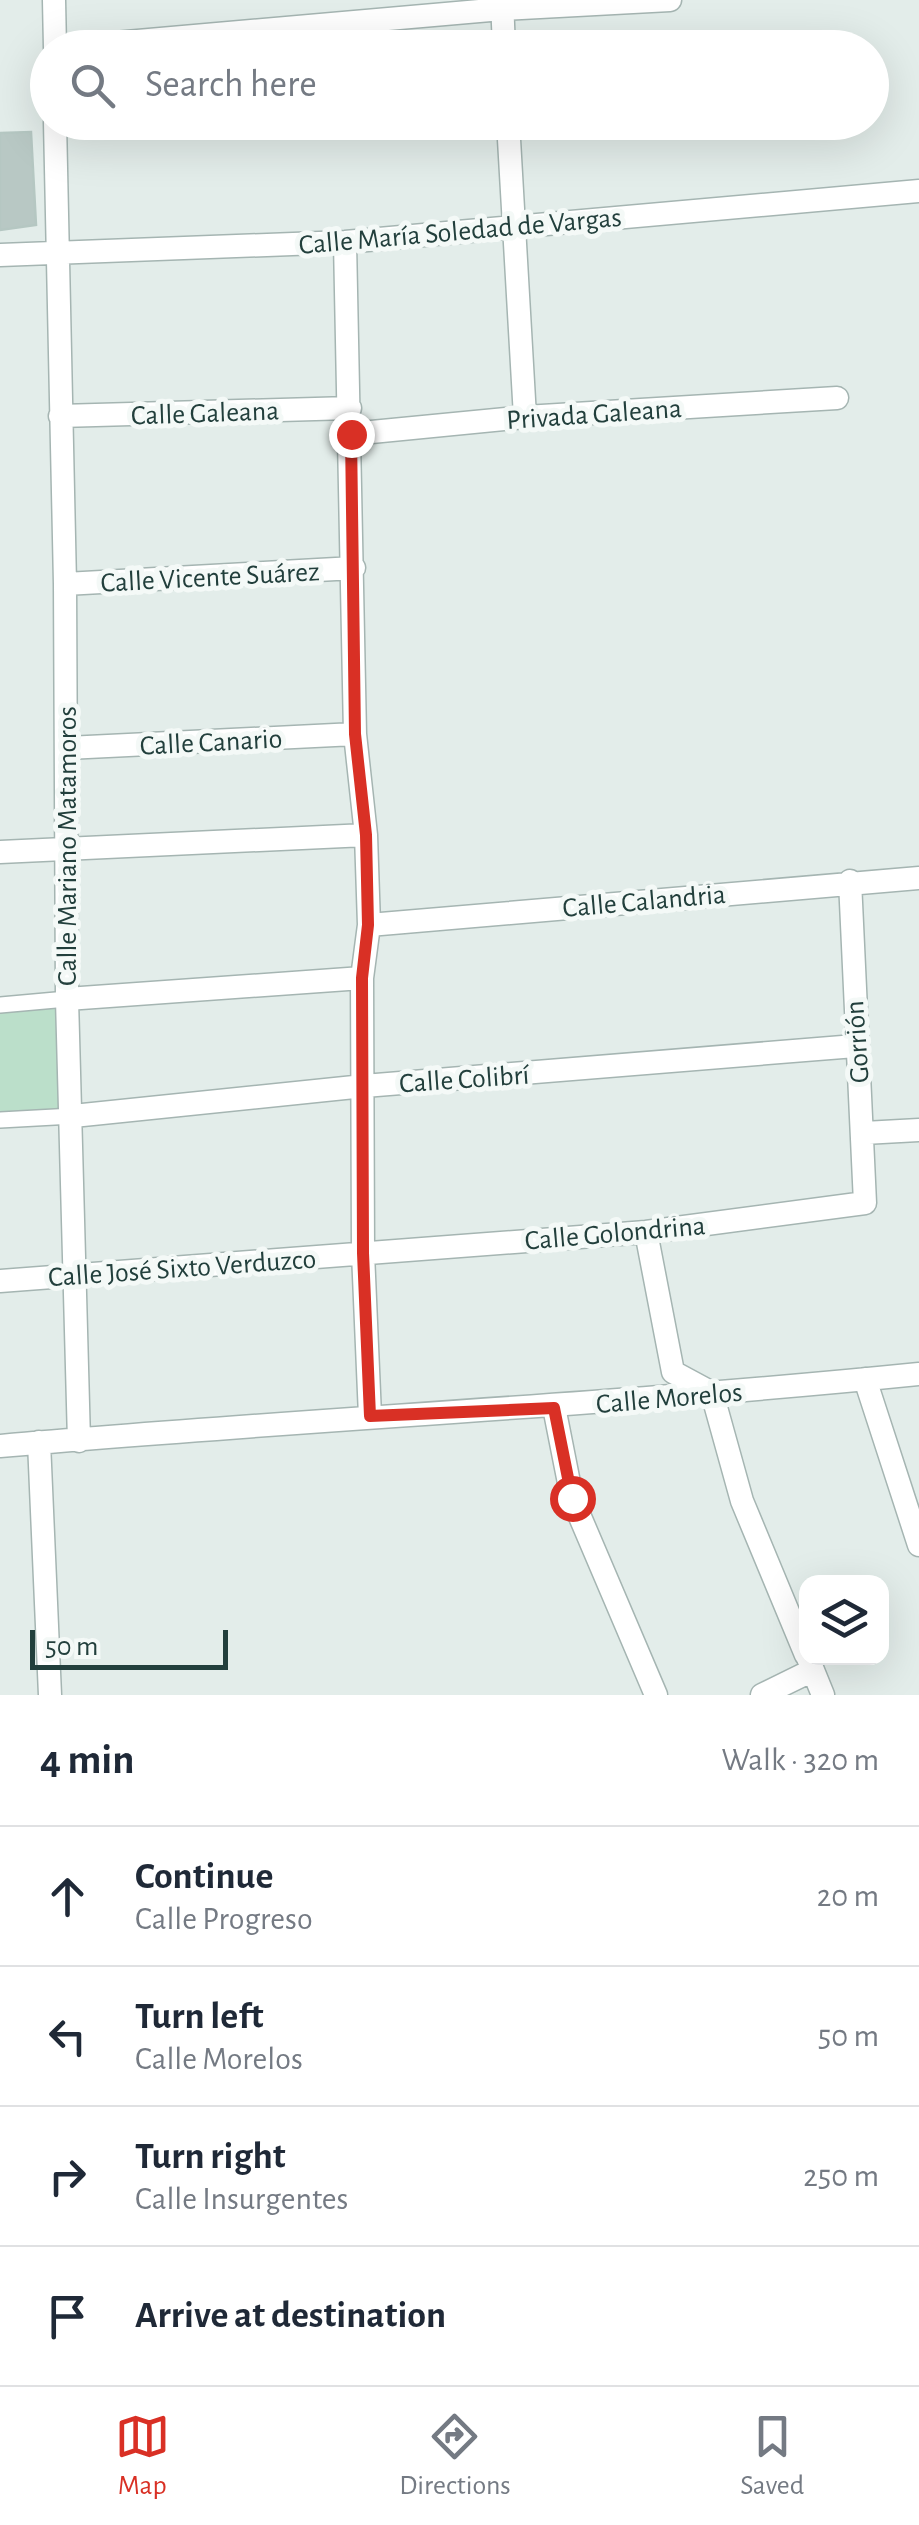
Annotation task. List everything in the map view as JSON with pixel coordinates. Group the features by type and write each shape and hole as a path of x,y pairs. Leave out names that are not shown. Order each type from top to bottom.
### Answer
{"street":[{"path":"54,0 55,30"},
{"path":"238,30 502,4 670,0"},
{"path":"502,4 503,30"},
{"name":"Calle Mariano Matamoros","path":"55,140 65,584 66,999 73,1116 79,1440"},
{"path":"509,140 526,417"},
{"name":"Calle María Soledad de Vargas","path":"0,254 345,242 919,192"},
{"path":"345,242 355,734 366,835 368,925 362,978 363,1253 370,1416"},
{"name":"Privada Galeana","path":"351,434 526,417 838,398"},
{"name":"Calle Galeana","path":"60,416 350,408"},
{"name":"Calle Vicente Suárez","path":"65,584 354,568"},
{"name":"Calle Canario","path":"67,748 355,734"},
{"path":"0,852 366,835"},
{"name":"Calle Calandria","path":"368,925 919,878"},
{"name":"Gorrión","path":"850,881 865,1202"},
{"path":"0,1005 362,978"},
{"name":"Calle Colibrí","path":"73,1116 364,1086 855,1046"},
{"path":"0,1120 73,1116"},
{"path":"864,1132 919,1130"},
{"name":"Calle Golondrina","path":"363,1253 646,1232 865,1202"},
{"path":"646,1232 673,1372 712,1392 742,1501 799,1637"},
{"name":"Calle José Sixto Verduzco","path":"0,1281 363,1253"},
{"name":"Calle Morelos","path":"0,1446 370,1416 554,1408 919,1374"},
{"path":"866,1379 919,1545"},
{"path":"554,1408 572,1498 656,1695"},
{"path":"39,1442 50,1695"},
{"path":"762,1695 803,1665"},
{"path":"811,1665 824,1695"}],"green space":[{"path":"67,999 73,1116 0,1120 0,1005"}],"building":[{"path":"30,132 36,225 0,230 0,133"}],"route":[{"path":"351,434 355,734 366,835 368,925 362,978 363,1253 370,1416 554,1408 572,1498"}]}
